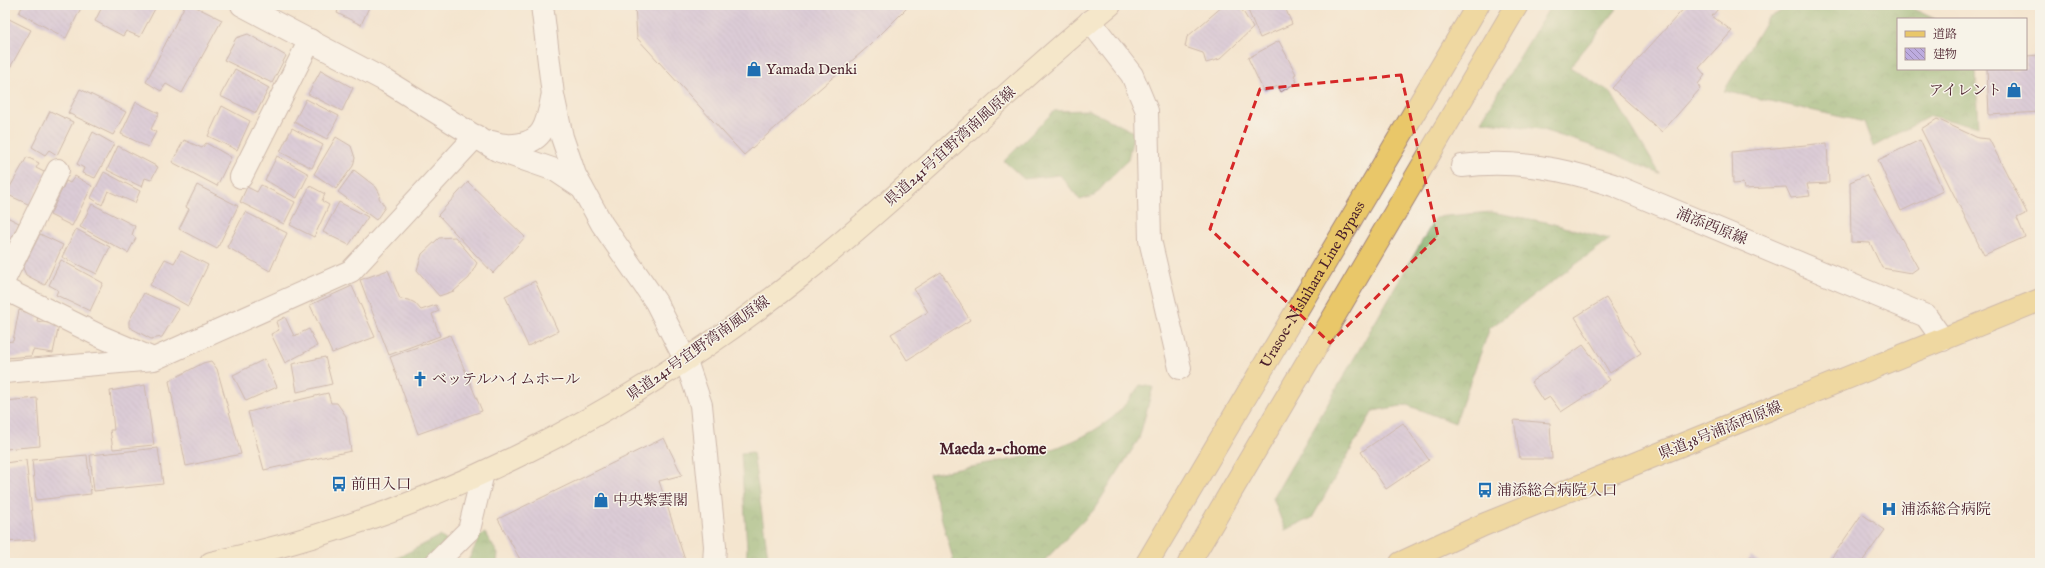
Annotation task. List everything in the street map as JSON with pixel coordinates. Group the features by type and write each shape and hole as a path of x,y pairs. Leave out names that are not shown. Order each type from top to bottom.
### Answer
{"main road":[{"name":"県道241号宜野湾南風原線","path":"211,563 295,542 345,527 392,510 483,473 572,430 628,398 686,361 800,277 843,241 1090,21 1110,5"},
{"name":"Urasoe-Nishihara Line Bypass","path":"1147,563 1478,5"},
{"path":"1189,563 1517,5"},
{"name":"県道38号浦添西原線","path":"1401,563 1482,525 2040,300"}],"street":[{"path":"242,5 386,81 510,156 556,170 582,188"},
{"path":"542,5 553,95 562,137 582,188 602,224 656,302 686,361 701,405 714,539 714,563"},
{"path":"1090,21 1132,75 1148,111 1150,240 1180,368"},
{"path":"241,177 310,40"},
{"path":"476,136 508,146 534,139 542,132 547,120 553,95"},
{"path":"5,372 154,360 351,272 476,136"},
{"name":"浦添西原線","path":"1462,166 1510,163 1544,167 1578,173 1613,185 1926,316 1943,340"},
{"path":"5,278 58,170"},
{"path":"5,289 102,337 154,360"},
{"path":"436,563 469,530 483,473"}],"highlighted area":[{"path":"1401,75 1438,236 1330,343 1210,229 1260,89"}],"green space":[{"path":"1551,5 1611,5 1617,9 1570,67 1611,93 1660,174 1608,151 1539,129 1481,121"},
{"path":"1791,5 1905,5 1933,18 1897,18 1897,70 1976,70 1979,127 1930,116 1873,147 1864,122 1724,91 1767,19"},
{"path":"1089,110 1134,132 1128,159 1094,196 1080,200 1060,175 1024,179 1004,161 1054,111"},
{"path":"1491,212 1546,222 1610,239 1490,328 1455,423 1407,405 1373,411 1312,518 1285,530 1273,498 1436,217"},
{"path":"1140,385 1153,387 1139,439 1093,511 1043,562 954,563 929,474 1001,462 1049,450 1071,442 1093,431 1112,418 1124,406"},
{"path":"753,452 769,563 746,563 747,549 741,453"},
{"path":"485,533 498,554 497,563 467,563 480,536"},
{"path":"440,536 447,541 424,563 387,563"}],"building":[{"path":"23,5 82,6 66,38 19,13"},
{"path":"103,5 157,5 140,37 126,31 123,36 95,21"},
{"path":"185,5 192,5 222,20 182,93 166,84 161,91 146,82"},
{"path":"340,5 370,5 361,25 337,13"},
{"name":"Yamada Denki","path":"635,5 910,5 870,45 744,155 637,38"},
{"path":"1224,5 1239,5 1253,28 1220,59 1206,63 1203,53 1185,47 1187,37"},
{"path":"1252,5 1284,5 1292,24 1260,38 1247,8"},
{"path":"1687,5 1713,5 1718,9 1712,16 1732,31 1699,68 1705,75 1698,84 1700,89 1662,132 1612,88"},
{"path":"5,17 31,30 7,73 5,72"},
{"path":"248,34 286,56 272,83 224,60 236,38"},
{"path":"1279,41 1296,74 1294,75 1297,82 1281,92 1278,86 1264,92 1248,58"},
{"name":"アイレント","path":"2040,55 2040,112 1989,115 1987,70 2027,70 2027,56"},
{"path":"235,69 269,88 256,113 220,96"},
{"path":"321,70 353,88 342,111 308,94"},
{"path":"80,89 126,112 113,135 68,113"},
{"path":"306,99 339,116 327,139 294,122"},
{"path":"136,102 159,113 151,129 156,132 148,147 121,134"},
{"path":"222,106 250,121 237,150 208,136"},
{"path":"50,111 73,122 57,155 49,150 45,155 32,147"},
{"path":"1937,119 1978,138 1989,139 2027,213 2017,218 2025,237 1984,255 1921,129"},
{"path":"292,128 323,145 312,168 280,152"},
{"path":"93,132 114,144 95,178 82,173 84,168 77,164"},
{"path":"336,137 351,146 355,158 353,166 336,189 314,174"},
{"path":"184,140 202,148 206,143 231,157 217,186 172,162"},
{"path":"1920,140 1943,191 1901,211 1878,160"},
{"path":"1827,143 1829,183 1807,184 1810,196 1791,198 1786,187 1744,189 1743,183 1733,184 1732,152"},
{"path":"118,146 158,167 151,180 145,178 142,187 107,170"},
{"path":"277,156 309,174 297,198 265,180"},
{"path":"27,157 39,163 36,168 46,173 30,205 6,194"},
{"path":"354,170 376,187 380,194 379,198 385,207 376,220 338,192"},
{"path":"104,172 140,191 135,203 108,191 102,205 91,198"},
{"path":"1866,175 1918,268 1911,273 1882,268 1870,243 1851,242 1850,182"},
{"path":"75,176 92,186 72,226 50,215 66,181 70,183"},
{"path":"468,182 525,237 493,273 438,215"},
{"path":"197,185 238,206 217,249 179,229 189,209 186,207"},
{"path":"261,185 295,202 284,224 240,202 247,187 257,192"},
{"path":"310,186 325,194 322,201 329,205 314,237 290,225"},
{"path":"339,202 368,217 349,245 323,232"},
{"path":"92,204 135,226 132,235 136,238 128,253 80,227"},
{"path":"245,212 287,233 270,271 227,247"},
{"path":"5,216 19,223 5,254"},
{"path":"76,229 110,247 97,274 62,257"},
{"path":"40,234 63,245 45,285 26,275 23,268"},
{"path":"455,237 477,263 469,278 454,291 439,296 417,270 422,254 439,238"},
{"path":"181,251 208,265 188,306 150,285 165,259 174,263"},
{"path":"61,260 103,283 90,311 56,295 58,290 49,285"},
{"path":"388,270 400,299 409,300 415,303 421,310 436,305 439,311 432,314 440,336 389,355 360,280"},
{"path":"941,272 970,320 907,360 891,334 928,312 914,289"},
{"path":"535,281 558,331 528,346 505,296"},
{"path":"352,286 375,337 332,353 310,305"},
{"path":"144,293 179,309 162,337 151,339 129,327 129,321"},
{"path":"1606,298 1641,353 1610,373 1575,317"},
{"path":"19,310 38,316 37,321 59,325 53,353 33,350 31,356 5,358 5,342 13,341"},
{"path":"285,317 294,336 309,329 317,346 285,363 271,334 279,330 276,322"},
{"path":"450,335 482,411 418,434 390,357"},
{"path":"1583,345 1610,380 1561,412 1550,397 1543,401 1531,382"},
{"path":"325,357 332,384 297,392 292,364"},
{"path":"265,359 277,387 246,401 233,375"},
{"path":"211,361 217,369 241,454 186,466 169,381 203,363"},
{"path":"145,385 154,445 113,449 110,430 114,430 110,391"},
{"path":"328,393 331,403 337,403 346,416 351,451 264,470 248,412"},
{"path":"37,398 40,446 5,449 5,401"},
{"path":"1514,420 1550,423 1552,459 1520,459"},
{"path":"1403,423 1429,460 1386,489 1361,452"},
{"name":"中央紫雲閣","path":"664,438 682,475 659,481 686,563 522,563 498,519"},
{"path":"158,448 163,484 94,491 90,455"},
{"path":"87,455 91,494 36,500 32,460"},
{"path":"26,460 35,540 5,542 5,463"},
{"path":"1862,514 1885,530 1861,563 1828,563"},
{"path":"1751,556 1761,563 1746,563"}],"place":[{"name":"Yamada Denki","path":"754,69"},
{"name":"アイレント","path":"2014,90"},
{"name":"ベッテルハイムホール","path":"420,379"},
{"name":"前田入口","path":"339,484"},
{"name":"浦添総合病院入口","path":"1485,490"},
{"name":"中央紫雲閣","path":"601,500"},
{"name":"浦添総合病院","path":"1889,509"}],"district":[{"name":"Maeda 2-chome","path":"993,448"}]}
